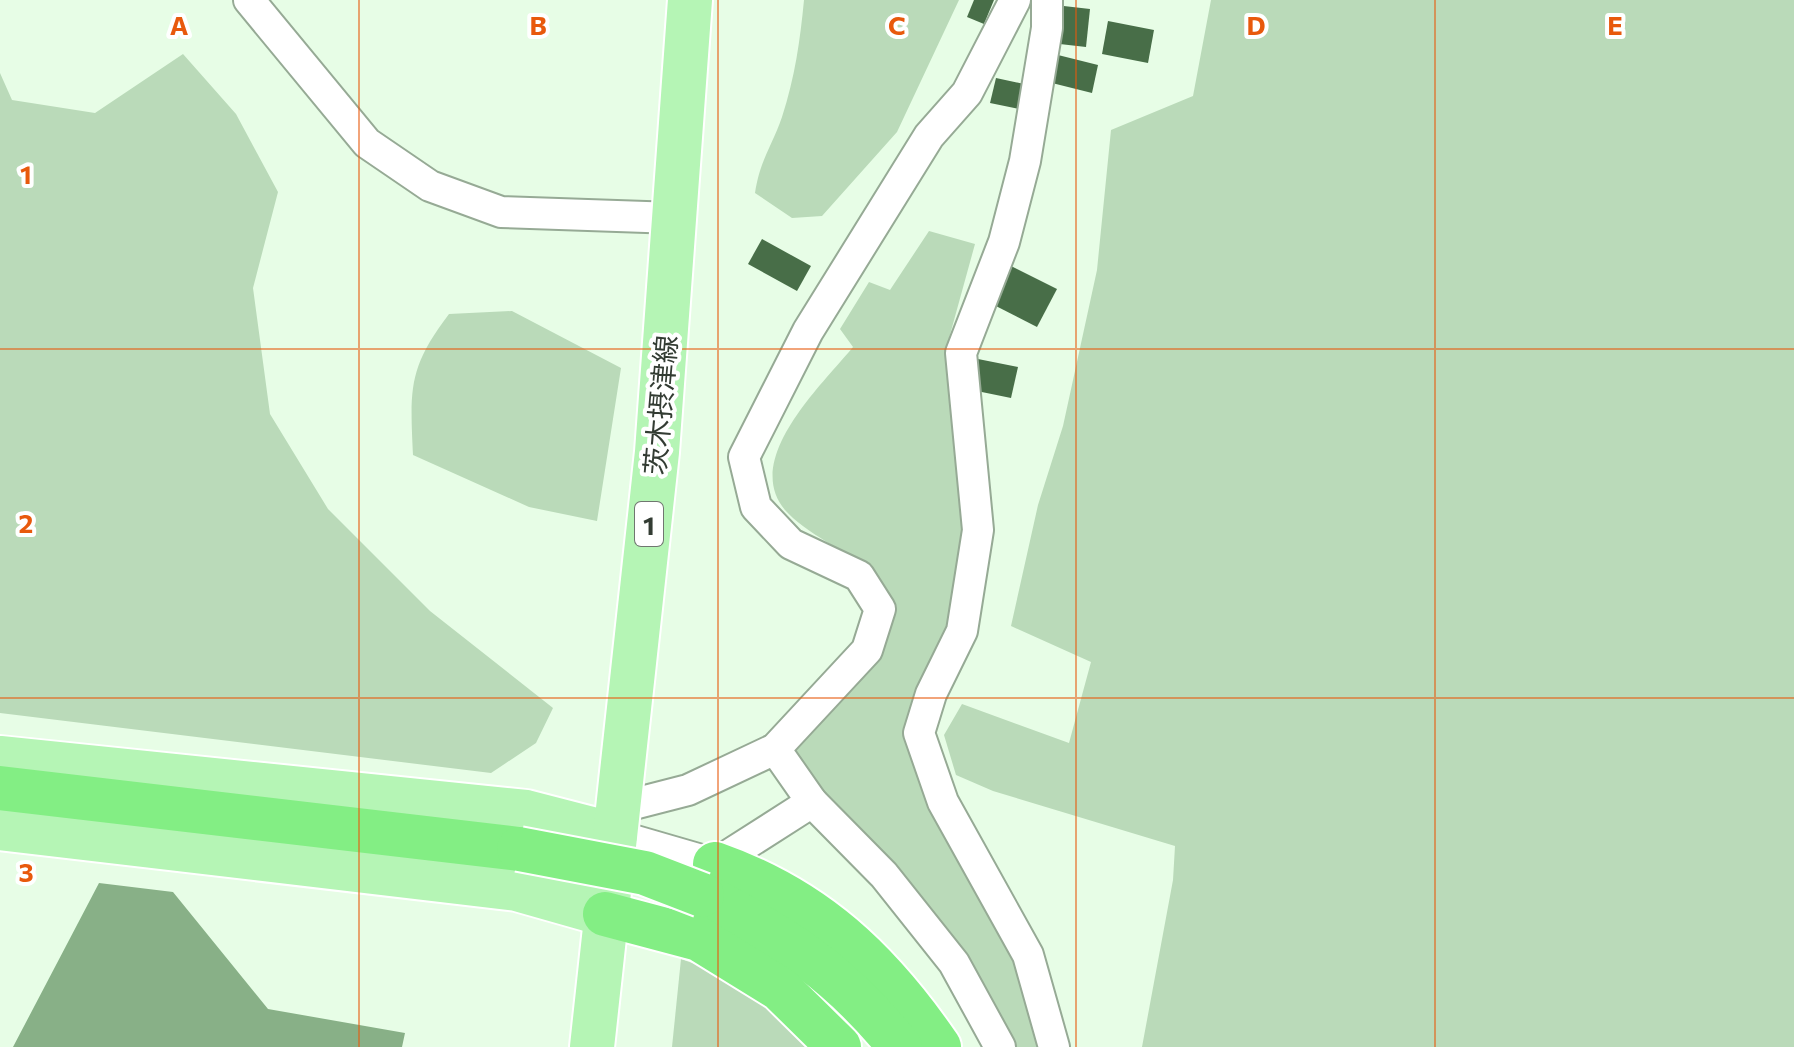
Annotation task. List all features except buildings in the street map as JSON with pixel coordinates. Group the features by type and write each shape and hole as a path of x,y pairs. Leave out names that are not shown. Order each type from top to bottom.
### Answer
{"highway":[{"path":"12,793 519,849 645,873 709,880 802,904 863,952 912,1007 939,1047"},
{"path":"709,880 763,926 810,956 850,989 900,1047"},
{"path":"605,914 699,939 780,989 839,1047"}],"main road":[{"name":"茨木摂津線","path":"592,1047 657,452 690,0"},
{"path":"12,793 526,812 616,822"},
{"path":"12,793 517,889 605,914"}],"street":[{"path":"249,0 367,143 430,186 501,212 675,218"},
{"path":"616,822 775,749 867,650 880,609 859,576 791,544 756,507 744,457 808,331 929,136 967,93 1015,0"},
{"path":"1047,0 1047,28 1025,161 1004,242 961,353 978,530 962,631 931,694 919,733 943,802 1028,955 1054,1047"},
{"path":"775,749 812,802 884,875 954,963 1000,1047"},
{"path":"616,822 679,851 709,880 812,802"}],"shaded area":[{"path":"804,0 959,0 897,132 822,216 792,218 755,193 790,88"},
{"path":"1211,0 1794,0 1794,1047 1142,1047 1173,880 1175,846 993,791 956,775 944,735 962,704 1069,743 1091,662 1011,626 1038,505 1063,426 1097,270 1111,130 1193,96"},
{"path":"183,54 236,114 278,192 253,288 270,414 328,509 430,611 553,708 536,743 491,773 0,713 0,73 12,100 95,113"},
{"path":"929,231 975,244 948,342 968,526 949,624 909,736 1017,959 1043,1047 1010,1047 821,793 795,750 877,655 873,570 815,534 785,510 774,490 773,468 779,446 791,424 853,347 840,329 869,282 890,290"},
{"path":"512,311 621,368 597,521 529,507 413,455 414,380 426,350 449,314"},
{"path":"99,883 173,892 268,1009 405,1033 402,1047 13,1047"},
{"path":"681,959 729,976 820,1047 672,1047"}]}
